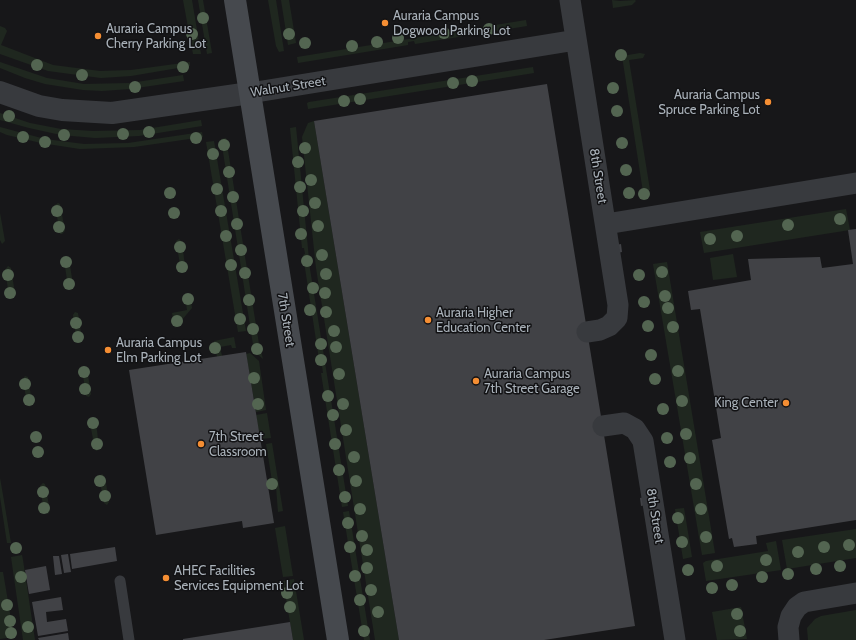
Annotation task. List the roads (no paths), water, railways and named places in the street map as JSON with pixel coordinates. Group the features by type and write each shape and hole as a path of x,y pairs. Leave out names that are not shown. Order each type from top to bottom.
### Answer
{"main road":[{"name":"7th Street","path":"235,0 338,640"}],"street":[{"name":"8th Street","path":"570,0 606,224 618,312 617,318 609,326 600,330 587,332"},
{"name":"Walnut Street","path":"0,92 44,107 84,113 112,113 250,93 576,40"},
{"path":"606,224 856,184"},
{"name":"8th Street","path":"603,426 624,423 635,429 643,441 675,640"},
{"path":"789,640 788,627 792,616 797,607 804,602 856,593"}],"lane":[{"path":"120,581 129,640"}],"place":[{"name":"Auraria Campus Dogwood Parking Lot","path":"385,23"},
{"name":"Auraria Campus Cherry Parking Lot","path":"98,36"},
{"name":"Auraria Campus Spruce Parking Lot","path":"768,102"},
{"name":"Auraria Higher Education Center","path":"428,320"},
{"name":"Auraria Campus Elm Parking Lot","path":"108,350"},
{"name":"Auraria Campus 7th Street Garage","path":"476,381"},
{"name":"King Center","path":"786,403"},
{"name":"7th Street Classroom","path":"201,444"},
{"name":"AHEC Facilities Services Equipment Lot","path":"166,578"}]}
